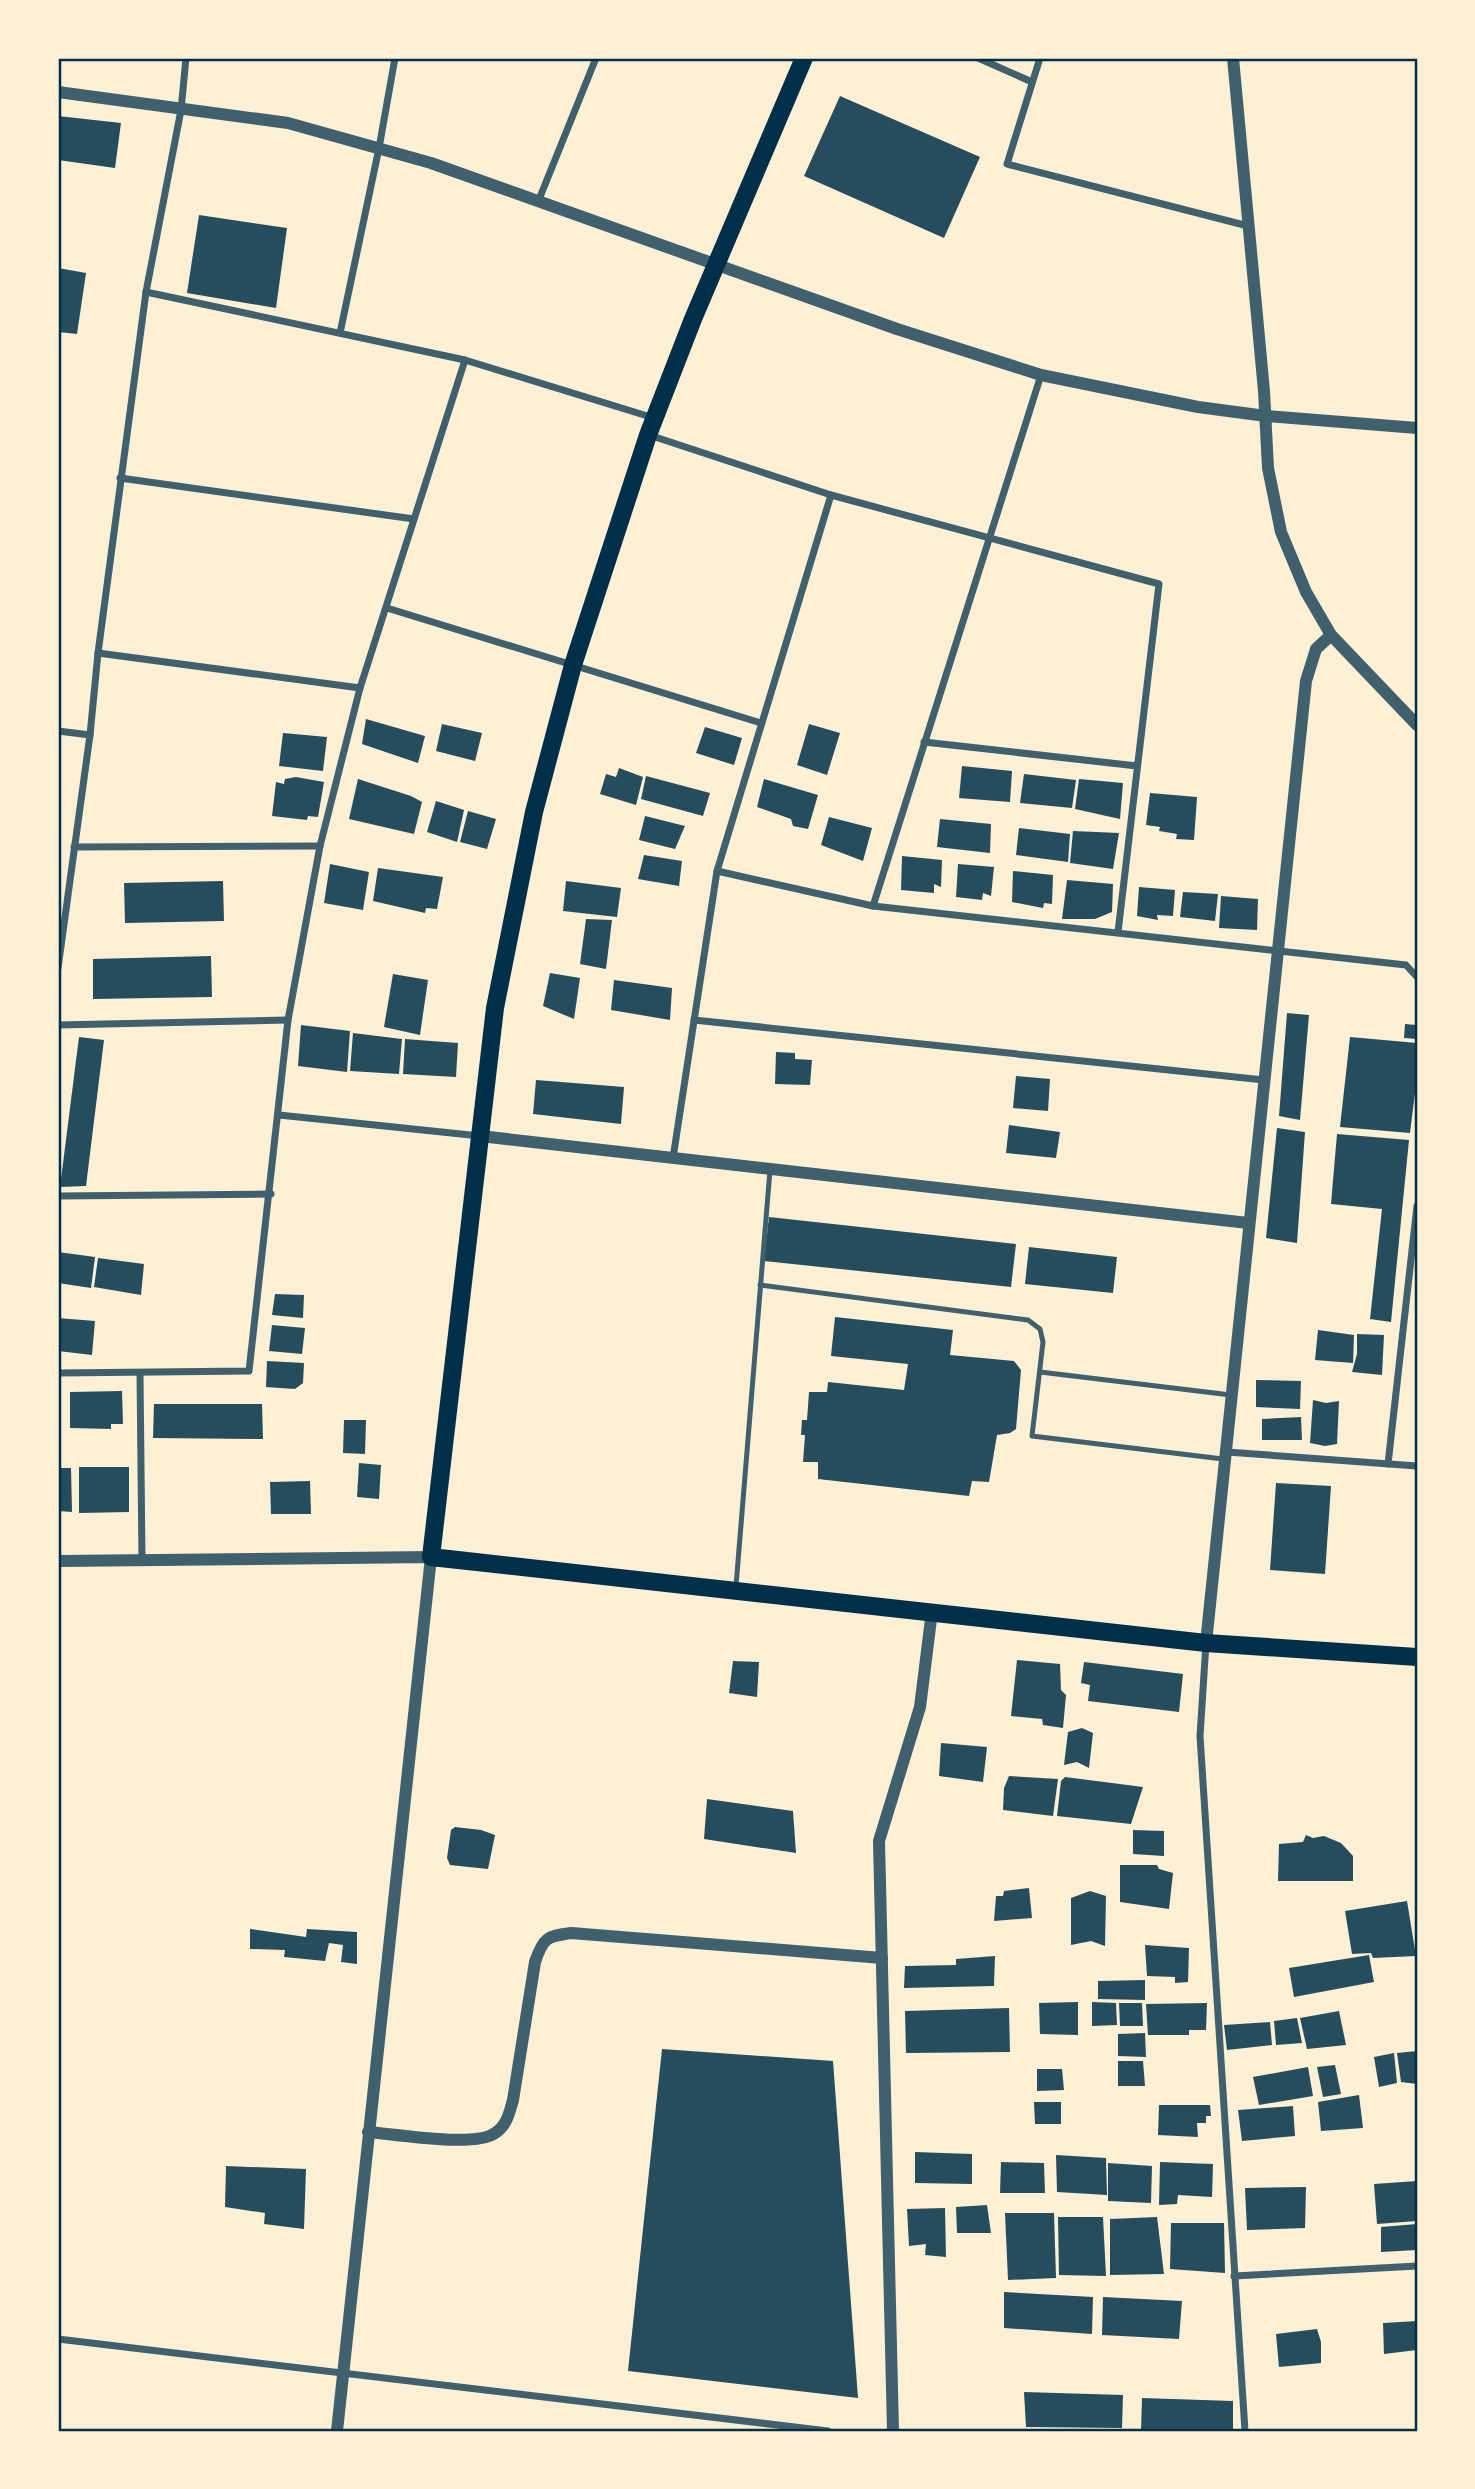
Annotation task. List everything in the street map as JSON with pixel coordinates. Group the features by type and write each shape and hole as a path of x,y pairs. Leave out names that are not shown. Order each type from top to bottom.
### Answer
{"main road":[{"path":"804,58 715,265 651,427 573,664 534,812 495,1008 432,1557 1206,1643 1417,1657"}],"street":[{"path":"58,968 146,292 181,110 186,58"},
{"path":"340,333 395,58"},
{"path":"538,202 596,58"},
{"path":"978,58 1032,82"},
{"path":"1040,58 1007,164 1248,226"},
{"path":"1233,58 1266,416 1268,468 1281,532 1306,592 1331,635 1417,724"},
{"path":"58,92 288,123 379,148 431,163 897,330 1041,375 1156,400 1266,416 1417,428"},
{"path":"146,292 465,360 831,495 1158,584 1118,932"},
{"path":"58,1373 249,1371 271,1194 288,1020 320,846 360,688 465,360"},
{"path":"873,906 1041,375"},
{"path":"120,478 414,519"},
{"path":"673,1158 717,871 831,495"},
{"path":"387,608 761,723"},
{"path":"1245,2431 1199,1736 1248,1223 1306,681 1316,649 1331,635"},
{"path":"98,653 360,688"},
{"path":"58,731 90,735"},
{"path":"925,741 1137,766"},
{"path":"74,847 320,846"},
{"path":"717,871 873,906 1406,965 1417,977"},
{"path":"58,1025 288,1020"},
{"path":"694,1020 1264,1080"},
{"path":"279,1115 1248,1223"},
{"path":"58,1196 271,1194"},
{"path":"1388,1464 1417,1206"},
{"path":"140,1373 142,1561"},
{"path":"1226,1456 1417,1466"},
{"path":"58,1561 432,1557 337,2431"},
{"path":"893,2431 879,1841 920,1707 932,1611"},
{"path":"368,2132 470,2141 493,2135 507,2121 513,2100 535,1962 540,1946 551,1936 571,1933 882,1958"},
{"path":"1234,2276 1417,2266"},
{"path":"58,2339 828,2431"}],"lane":[{"path":"735,1589 770,1169"},
{"path":"760,1285 1028,1320 1040,1329 1043,1342 1032,1436 1226,1456"},
{"path":"1040,1372 1232,1395"}],"building":[{"path":"840,96 980,157 944,238 804,176"},
{"path":"58,116 121,123 115,168 58,160"},
{"path":"199,215 287,228 276,308 187,293"},
{"path":"58,268 86,273 77,334 58,332"},
{"path":"366,719 425,736 418,763 362,744"},
{"path":"442,724 482,733 475,761 436,751"},
{"path":"809,724 840,733 827,775 797,765"},
{"path":"705,727 742,738 734,765 696,753"},
{"path":"283,733 327,737 323,771 279,766"},
{"path":"962,766 1012,771 1010,802 959,798"},
{"path":"619,768 643,777 636,805 600,794 606,774 616,777"},
{"path":"1024,774 1076,780 1072,808 1020,803"},
{"path":"646,776 710,793 703,816 641,799"},
{"path":"296,777 324,782 318,817 308,816 307,820 272,816 276,782 284,784 285,779"},
{"path":"358,779 422,802 414,834 349,819"},
{"path":"764,779 818,795 808,829 793,826 791,819 757,807"},
{"path":"1079,779 1123,783 1120,819 1075,809"},
{"path":"1150,793 1197,797 1194,840 1176,839 1177,834 1159,831 1160,827 1146,825"},
{"path":"436,801 464,810 457,842 427,832"},
{"path":"468,811 496,819 487,849 460,842"},
{"path":"645,816 685,826 675,849 639,840"},
{"path":"829,817 872,828 863,861 821,845"},
{"path":"940,819 991,824 990,853 937,847"},
{"path":"1019,828 1070,834 1068,862 1016,855"},
{"path":"1073,831 1119,833 1113,869 1070,863"},
{"path":"644,855 682,861 679,886 638,879"},
{"path":"902,856 942,860 941,887 934,884 934,893 901,890"},
{"path":"330,864 369,872 363,910 324,903"},
{"path":"958,864 994,867 991,896 983,893 982,900 956,897"},
{"path":"378,868 443,877 437,909 426,908 425,913 373,901"},
{"path":"1013,871 1053,875 1052,904 1044,903 1043,908 1012,902"},
{"path":"1067,880 1113,884 1112,912 1095,919 1062,919"},
{"path":"223,881 224,921 125,923 124,883"},
{"path":"566,881 621,888 617,917 563,911"},
{"path":"1139,887 1175,890 1173,916 1157,915 1158,920 1137,916"},
{"path":"1183,892 1218,894 1215,921 1180,917"},
{"path":"1221,896 1258,899 1257,930 1219,928"},
{"path":"586,919 612,920 606,969 580,964"},
{"path":"211,956 212,997 93,999 93,959"},
{"path":"550,973 580,978 574,1019 543,1006"},
{"path":"393,974 428,980 420,1035 384,1027"},
{"path":"614,980 672,988 670,1020 611,1010"},
{"path":"1287,1013 1309,1015 1300,1120 1279,1116"},
{"path":"1405,1024 1417,1025 1417,1039 1404,1038"},
{"path":"301,1025 350,1031 347,1072 298,1066"},
{"path":"353,1033 402,1039 399,1074 350,1071"},
{"path":"79,1037 104,1040 86,1186 60,1187"},
{"path":"1350,1037 1417,1043 1417,1077 1410,1133 1340,1127"},
{"path":"405,1039 458,1043 456,1077 403,1074"},
{"path":"776,1052 795,1053 795,1059 812,1060 810,1085 775,1084"},
{"path":"1016,1076 1050,1079 1048,1111 1013,1108"},
{"path":"536,1080 624,1087 621,1124 533,1114"},
{"path":"1009,1125 1060,1132 1056,1158 1006,1153"},
{"path":"1277,1128 1305,1132 1297,1243 1266,1238"},
{"path":"1337,1134 1409,1140 1391,1322 1370,1319 1382,1209 1331,1204"},
{"path":"769,1217 1016,1244 1011,1287 764,1261"},
{"path":"1029,1247 1117,1257 1113,1293 1025,1284"},
{"path":"58,1252 95,1257 91,1288 58,1283"},
{"path":"98,1258 144,1264 141,1295 94,1287"},
{"path":"275,1294 304,1295 303,1318 272,1315"},
{"path":"835,1317 953,1330 950,1355 1014,1361 1021,1370 1016,1429 997,1435 989,1482 972,1481 969,1496 818,1479 818,1462 803,1462 805,1435 801,1435 802,1420 807,1420 809,1392 827,1392 828,1382 904,1390 908,1364 831,1356"},
{"path":"58,1318 95,1321 92,1355 58,1351"},
{"path":"272,1325 305,1328 302,1354 269,1351"},
{"path":"1318,1330 1354,1335 1353,1363 1315,1360"},
{"path":"1357,1334 1384,1335 1382,1375 1352,1372 1357,1354"},
{"path":"267,1361 304,1363 303,1383 295,1389 266,1387"},
{"path":"1256,1380 1301,1381 1300,1409 1256,1407"},
{"path":"122,1391 123,1424 111,1424 111,1429 70,1428 70,1392"},
{"path":"1313,1400 1326,1403 1339,1401 1337,1444 1325,1446 1310,1443"},
{"path":"154,1404 262,1404 263,1439 153,1438"},
{"path":"1301,1417 1302,1440 1262,1440 1262,1419"},
{"path":"344,1420 366,1420 365,1454 343,1453"},
{"path":"359,1463 381,1465 379,1499 357,1497"},
{"path":"79,1467 129,1467 129,1512 79,1513"},
{"path":"58,1468 71,1468 72,1512 58,1511"},
{"path":"310,1481 311,1514 271,1514 270,1482"},
{"path":"1276,1483 1331,1486 1325,1574 1270,1570"},
{"path":"1017,1660 1060,1664 1061,1690 1066,1695 1063,1728 1043,1725 1042,1719 1011,1716"},
{"path":"733,1661 759,1662 757,1697 729,1693"},
{"path":"1084,1662 1183,1674 1179,1712 1088,1701 1090,1685 1081,1683"},
{"path":"1082,1728 1093,1733 1089,1768 1077,1762 1064,1765 1068,1732"},
{"path":"941,1743 987,1747 983,1782 939,1776"},
{"path":"1009,1776 1058,1779 1053,1816 1003,1810 1004,1788"},
{"path":"1065,1777 1143,1787 1131,1824 1057,1816 1061,1781"},
{"path":"707,1799 793,1811 796,1853 704,1839"},
{"path":"455,1827 481,1830 495,1835 488,1869 450,1865 447,1858 451,1830"},
{"path":"1133,1830 1164,1831 1164,1856 1133,1854"},
{"path":"1306,1835 1313,1838 1324,1836 1341,1843 1353,1856 1353,1881 1278,1881 1279,1844 1303,1842"},
{"path":"1120,1865 1157,1865 1159,1869 1173,1873 1169,1909 1120,1902"},
{"path":"1029,1888 1032,1918 994,1921 996,1896 1003,1896 1004,1891"},
{"path":"1090,1891 1106,1896 1105,1946 1091,1941 1071,1945 1071,1898"},
{"path":"1407,1901 1416,1956 1373,1958 1371,1953 1352,1954 1345,1911"},
{"path":"250,1929 306,1937 307,1929 357,1932 357,1964 341,1962 343,1945 329,1943 325,1961 284,1957 285,1950 250,1949"},
{"path":"1145,1945 1189,1948 1188,1982 1175,1983 1175,1977 1147,1976"},
{"path":"1369,1955 1374,1982 1294,1997 1289,1968"},
{"path":"995,1956 994,1986 904,1988 905,1966 956,1965 956,1959"},
{"path":"1145,1980 1145,2000 1098,1999 1098,1981"},
{"path":"1078,2002 1078,2035 1040,2034 1039,2003"},
{"path":"1092,2002 1116,2003 1117,2025 1092,2026"},
{"path":"1119,2003 1142,2003 1143,2026 1120,2026"},
{"path":"1207,2003 1206,2030 1189,2030 1189,2035 1148,2035 1146,2004"},
{"path":"1009,2008 1010,2052 906,2053 905,2011"},
{"path":"1339,2011 1346,2045 1307,2049 1300,2018"},
{"path":"1297,2018 1302,2043 1276,2045 1274,2021"},
{"path":"1270,2022 1272,2045 1227,2050 1224,2025"},
{"path":"1145,2033 1146,2057 1118,2056 1118,2034"},
{"path":"662,2049 833,2061 858,2398 628,2371"},
{"path":"1417,2051 1417,2084 1401,2082 1397,2053"},
{"path":"1394,2053 1397,2083 1379,2087 1374,2057"},
{"path":"1118,2061 1143,2061 1145,2086 1118,2086"},
{"path":"1335,2065 1341,2094 1323,2097 1317,2067"},
{"path":"1308,2067 1313,2096 1259,2105 1253,2077"},
{"path":"1037,2069 1062,2069 1064,2090 1037,2091"},
{"path":"1359,2095 1363,2128 1321,2131 1318,2102"},
{"path":"1034,2102 1061,2102 1061,2124 1035,2124"},
{"path":"1159,2105 1210,2105 1211,2116 1206,2116 1206,2123 1197,2123 1198,2137 1158,2135"},
{"path":"1293,2106 1295,2136 1242,2141 1238,2110"},
{"path":"915,2152 972,2154 972,2184 915,2183"},
{"path":"1056,2155 1106,2158 1107,2195 1057,2192"},
{"path":"1001,2162 1044,2163 1045,2193 1000,2193"},
{"path":"1160,2162 1213,2164 1212,2197 1178,2195 1177,2204 1159,2205"},
{"path":"1108,2163 1152,2166 1151,2203 1108,2201"},
{"path":"226,2166 306,2169 304,2229 264,2224 265,2213 225,2207"},
{"path":"1417,2181 1417,2221 1377,2224 1374,2184"},
{"path":"1306,2187 1305,2228 1247,2230 1245,2188"},
{"path":"987,2205 991,2233 957,2233 956,2207"},
{"path":"945,2208 946,2257 925,2255 926,2244 909,2246 907,2209"},
{"path":"1005,2213 1054,2213 1056,2278 1008,2280"},
{"path":"1058,2217 1103,2217 1106,2276 1059,2275"},
{"path":"1157,2217 1164,2274 1110,2275 1110,2219"},
{"path":"1171,2223 1224,2223 1225,2273 1170,2269"},
{"path":"1417,2224 1417,2250 1381,2252 1381,2227"},
{"path":"1004,2292 1093,2297 1092,2334 1004,2328"},
{"path":"1103,2297 1182,2301 1179,2339 1102,2335"},
{"path":"1417,2321 1417,2350 1384,2354 1383,2323"},
{"path":"1317,2329 1321,2342 1321,2363 1279,2367 1276,2334"},
{"path":"1024,2392 1123,2395 1122,2428 1026,2427"},
{"path":"1142,2398 1233,2401 1233,2431 1141,2431"}]}
